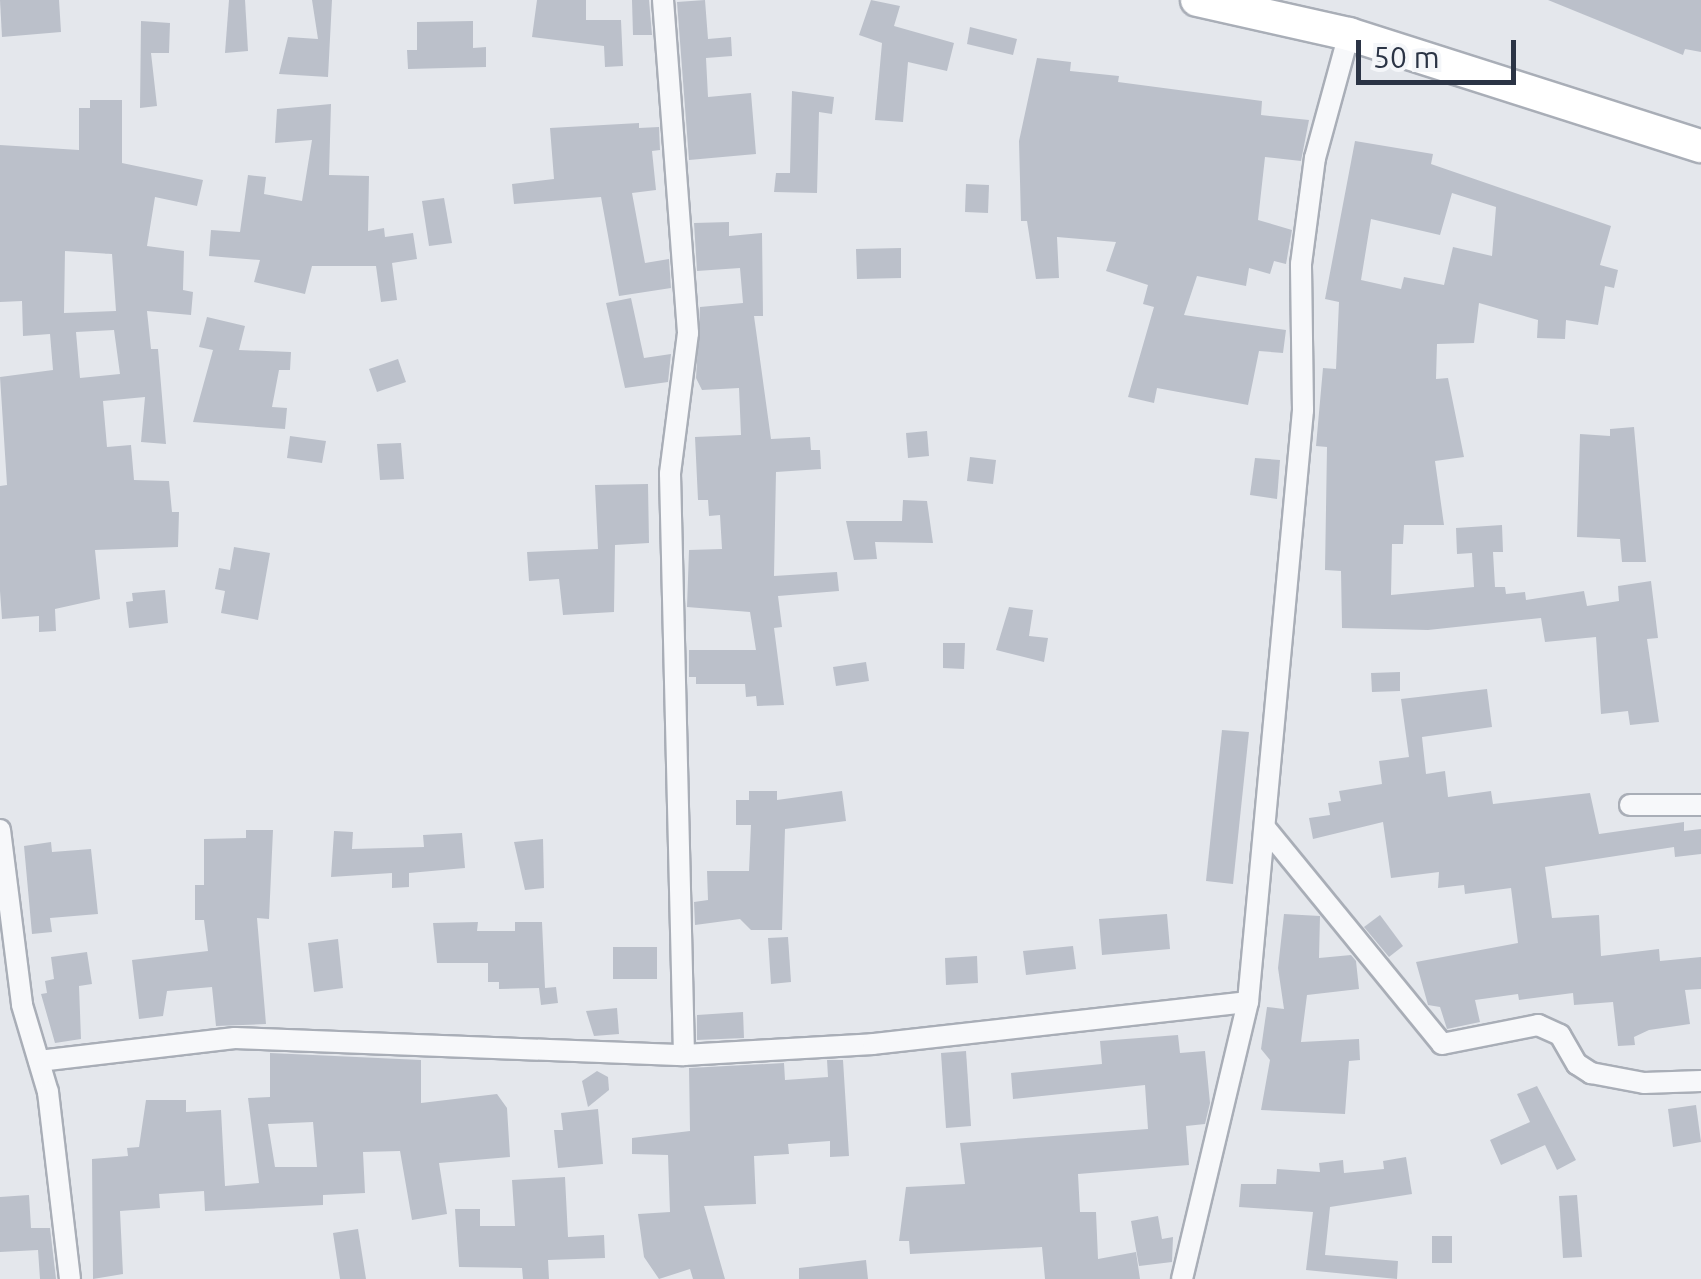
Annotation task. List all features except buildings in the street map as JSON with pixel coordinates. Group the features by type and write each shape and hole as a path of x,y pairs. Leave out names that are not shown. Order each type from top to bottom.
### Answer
{"highway":[{"path":"1197,0 1349,34 1701,146"}],"street":[{"path":"662,0 688,333 670,474 684,1056"},
{"path":"1182,1279 1248,1002 1303,410 1301,264 1315,158 1349,34"},
{"path":"1630,805 1701,805"},
{"path":"0,830 14,961 39,1061 70,1279"},
{"path":"1266,830 1442,1044 1538,1026 1560,1035 1576,1064 1592,1072 1644,1084 1701,1081"},
{"path":"39,1061 235,1038 684,1056 873,1044 1248,1002"}]}
